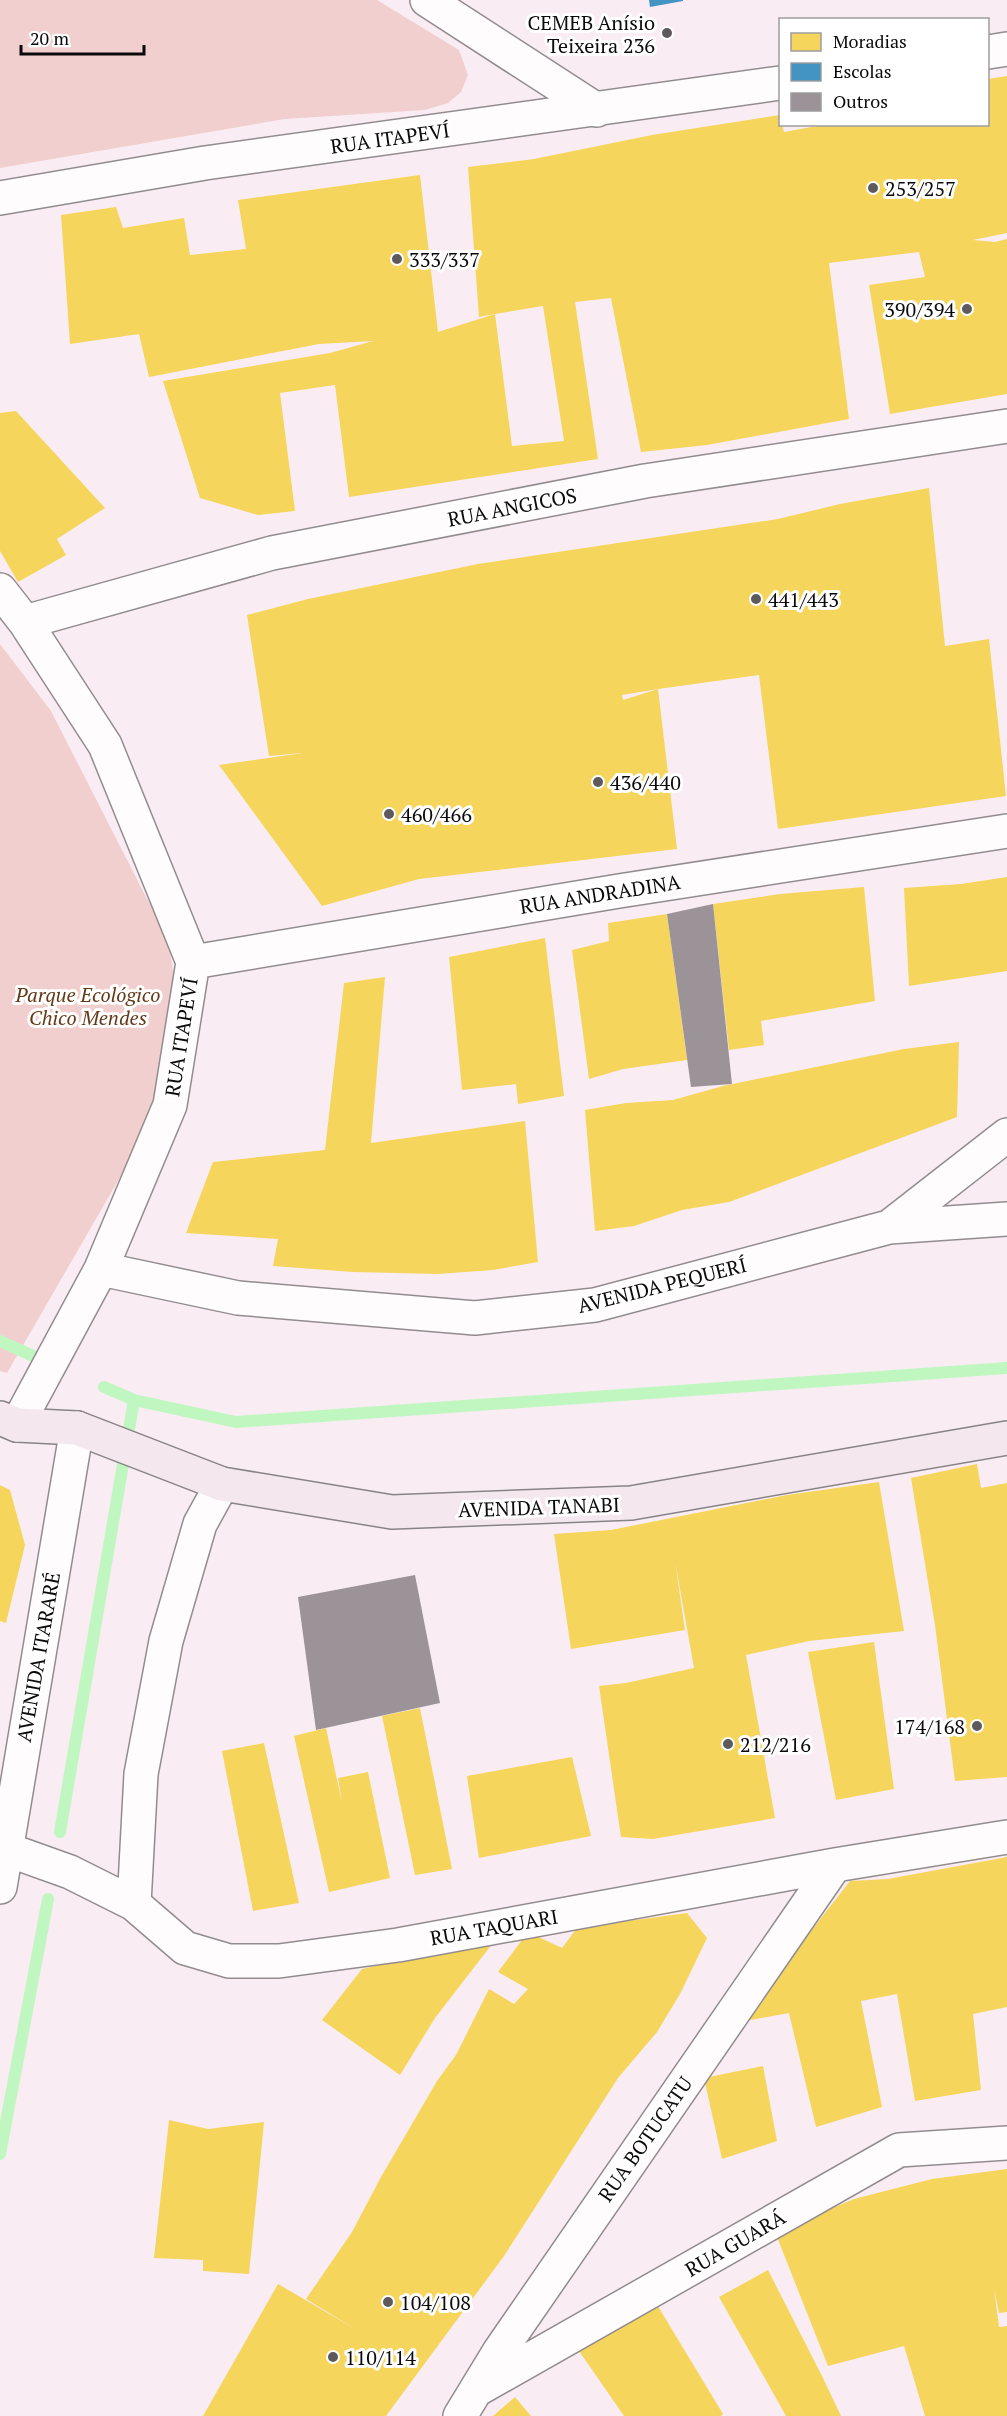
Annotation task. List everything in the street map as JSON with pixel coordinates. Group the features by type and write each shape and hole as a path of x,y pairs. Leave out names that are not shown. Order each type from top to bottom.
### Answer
{"street":[{"path":"428,0 597,110"},
{"path":"989,52 1007,49"},
{"name":"RUA ITAPEVÍ","path":"0,198 206,163 779,83"},
{"name":"RUA ANGICOS","path":"25,622 272,553 645,481 1007,426"},
{"name":"RUA ITAPEVÍ","path":"0,591 25,622 105,745 193,962 170,1105 101,1269 9,1422"},
{"name":"RUA ANDRADINA","path":"193,962 653,885 1007,831"},
{"path":"889,1227 1007,1135"},
{"name":"AVENIDA PEQUERÍ","path":"101,1269 238,1298 475,1318 595,1305 889,1227 1007,1219"},
{"name":"AVENIDA TANABI","path":"9,1422 77,1428 222,1484 392,1512 631,1503 1007,1438"},
{"name":"AVENIDA ITARARÉ","path":"0,1887 3,1849 77,1428"},
{"path":"134,1904 141,1774 166,1641 200,1524 222,1484"},
{"name":"RUA TAQUARI","path":"3,1849 70,1872 134,1904 185,1948 229,1961 279,1960 398,1945 835,1864 1007,1837"},
{"name":"RUA BOTUCATU","path":"469,2403 499,2352 835,1864"},
{"name":"RUA GUARÁ","path":"469,2403 899,2150 1007,2143"}],"green space":[{"path":"0,0 377,0 459,50 468,75 461,92 448,103 425,110 285,119 0,168"},
{"name":"Parque Ecológico Chico Mendes","path":"0,644 51,711 169,942 178,1009 156,1115 7,1373 0,1371"}],"building: Moradias":[{"path":"1007,76 1007,233 973,240 995,242 1007,239 1007,394 890,414 869,285 925,277 919,252 829,263 849,419 707,445 641,452 611,298 575,302 598,459 349,497 335,385 280,393 295,511 258,515 200,498 163,381 330,353 373,341 319,344 149,377 139,334 70,344 61,215 116,207 123,228 184,218 190,255 246,249 238,200 420,175 438,332 495,314 479,317 468,167 534,159 652,135 779,115 779,126 783,126 784,132 817,126 989,126 989,79","holes":["543,306 564,441 512,446 495,314"]},
{"path":"16,411 105,508 57,539 66,555 18,582 0,551 0,413"},
{"path":"929,488 945,646 989,639 1006,796 778,829 759,675 658,689 677,849 419,879 322,906 219,765 303,753 269,756 247,615 308,599 478,564 778,519 840,504","holes":["658,689 623,700 622,695"]},
{"path":"1007,877 1007,971 909,986 904,888 961,884"},
{"path":"864,887 875,1001 761,1021 764,1045 729,1050 713,904 780,894"},
{"path":"667,914 687,1060 623,1069 589,1079 572,950 609,941 608,923"},
{"path":"545,938 564,1096 518,1104 516,1084 462,1090 449,957"},
{"path":"385,977 371,1143 525,1121 538,1262 493,1270 438,1274 353,1272 273,1266 278,1239 186,1233 213,1162 325,1150 344,983"},
{"path":"959,1042 957,1117 729,1202 682,1210 634,1226 595,1231 585,1110 626,1103 673,1100 723,1086 904,1049"},
{"path":"977,1464 981,1488 1007,1483 1007,1777 955,1781 935,1625 911,1478"},
{"path":"879,1482 904,1631 809,1641 746,1655 775,1818 653,1839 621,1837 599,1686 626,1683 694,1668 675,1561 685,1630 571,1649 554,1534 611,1530 787,1495"},
{"path":"0,1485 10,1490 25,1545 6,1623 0,1621"},
{"path":"874,1642 894,1789 836,1800 808,1652"},
{"path":"420,1708 452,1869 415,1875 382,1716"},
{"path":"326,1728 342,1803 338,1778 368,1772 390,1878 329,1892 294,1736"},
{"path":"264,1743 299,1903 253,1911 222,1751"},
{"path":"572,1757 591,1836 479,1858 467,1776"},
{"path":"1007,1857 1007,2007 973,2014 981,2090 915,2101 897,1994 861,2001 882,2107 816,2127 789,2013 740,2022 850,1881 888,1879"},
{"path":"687,1913 707,1938 680,1994 657,2032 618,2078 504,2256 386,2416 203,2416 278,2284 357,2330 306,2299 352,2232 437,2081 456,2055 489,1989 514,2004 528,1989 498,1972 528,1932 562,1948 577,1928"},
{"path":"496,1939 435,2018 400,2075 322,2020 362,1969"},
{"path":"763,2066 777,2141 722,2159 704,2078"},
{"path":"169,2120 208,2129 264,2122 249,2274 203,2271 203,2260 154,2258"},
{"path":"1007,2169 1007,2312 999,2313 994,2288 999,2327 1007,2326 1007,2416 925,2416 904,2346 828,2366 775,2232 854,2199 932,2179"},
{"path":"768,2270 841,2416 786,2416 719,2297"},
{"path":"656,2303 723,2414 721,2416 624,2416 577,2348"},
{"path":"515,2397 531,2416 493,2416"}],"building: Escolas":[{"path":"649,0 683,0 683,1 650,7"}],"building: Outros":[{"path":"713,904 732,1084 691,1087 667,914"},
{"path":"415,1575 440,1703 316,1730 298,1597"}],"waterway":[{"path":"0,1341 42,1360"},
{"path":"104,1387 134,1400 236,1422 1007,1368"},
{"path":"60,1832 134,1400"},
{"path":"0,2154 48,1899"}],"place":[{"name":"CEMEB Anísio Teixeira 236","path":"667,33"},
{"name":"253/257","path":"873,188"},
{"name":"333/337","path":"397,259"},
{"name":"390/394","path":"967,309"},
{"name":"441/443","path":"756,599"},
{"name":"436/440","path":"598,782"},
{"name":"460/466","path":"389,814"},
{"name":"174/168","path":"977,1726"},
{"name":"212/216","path":"728,1744"},
{"name":"104/108","path":"388,2302"},
{"name":"110/114","path":"333,2357"}]}
